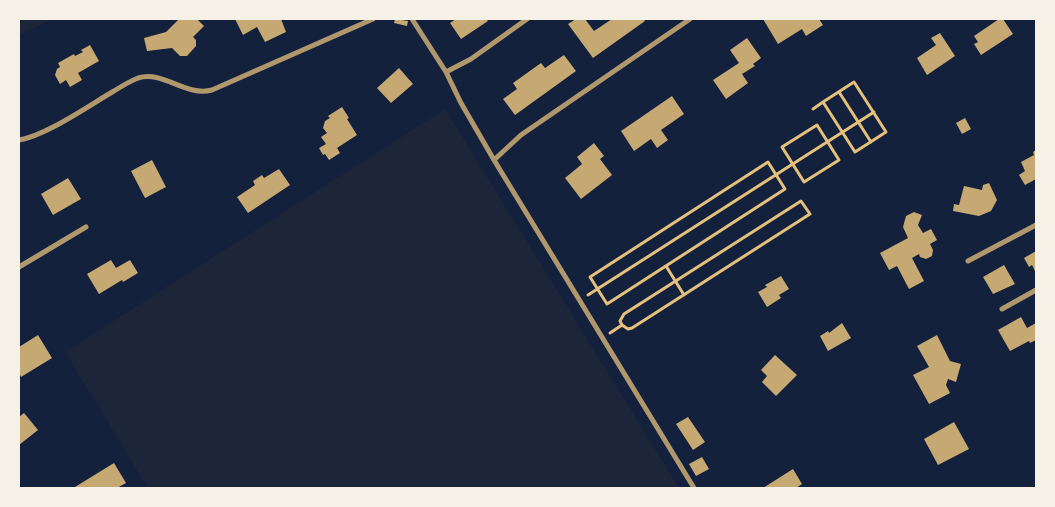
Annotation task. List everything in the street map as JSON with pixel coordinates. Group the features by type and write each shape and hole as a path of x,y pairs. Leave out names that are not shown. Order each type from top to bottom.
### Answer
{"street":[{"path":"19,140 28,139 45,131 138,78 156,77 192,91 204,92 212,90 373,19"},
{"path":"412,19 446,72 461,103 494,160 694,488"},
{"path":"446,72 470,59 527,19"},
{"path":"494,160 521,135 690,19"},
{"path":"968,261 1036,225"},
{"path":"19,267 86,227"},
{"path":"1002,308 1036,290"}],"path":[{"path":"813,109 823,102 854,82 886,132 855,152 823,102"},
{"path":"839,92 871,142"},
{"path":"580,301 874,112"},
{"path":"817,125 839,160 804,182 793,164 782,147 817,125"},
{"path":"768,162 776,175 785,189 607,304 590,277 768,162"},
{"path":"801,200 810,214 684,295 632,328 625,328 620,321 624,314 801,200"},
{"path":"666,266 684,295"}],"shaded area":[{"path":"19,19 53,19 19,35"},
{"path":"445,109 679,488 148,488 65,352"}],"building":[{"path":"179,19 197,19 204,26 193,37 196,40 196,46 187,56 180,56 172,48 147,51 144,38 166,32"},
{"path":"235,19 281,19 286,32 265,42 257,27 243,35"},
{"path":"395,19 408,21 407,26 394,23"},
{"path":"456,19 486,19 488,21 461,39 450,23"},
{"path":"576,19 585,19 594,31 612,19 643,19 645,21 593,58 568,24"},
{"path":"763,19 819,19 823,25 806,36 802,29 778,44"},
{"path":"999,19 1003,19 1013,34 981,55 974,44 978,42 974,36"},
{"path":"940,33 955,56 927,75 917,58 936,45 931,38"},
{"path":"747,38 761,58 753,64 755,66 742,74 748,83 726,99 713,80 739,63 730,50"},
{"path":"90,45 99,61 78,73 82,80 70,87 66,80 60,84 55,75 60,67 58,63 74,54 75,56 83,52 81,50"},
{"path":"564,55 576,71 515,115 503,99 517,89 513,83 541,63 545,68"},
{"path":"399,68 413,84 391,103 377,88"},
{"path":"672,96 684,114 661,130 668,140 657,148 651,139 634,151 621,131"},
{"path":"342,107 357,135 337,148 340,153 329,160 319,148 326,144 321,137 327,133 323,128 325,121 330,118 328,116"},
{"path":"965,118 971,129 962,134 956,123"},
{"path":"594,143 604,156 600,159 612,175 581,199 565,178 582,164 577,157"},
{"path":"1036,150 1036,179 1025,185 1019,175 1025,171 1021,162 1034,155 1033,152"},
{"path":"152,160 166,187 145,198 131,171"},
{"path":"279,169 290,185 248,213 237,197 255,185 253,181 262,175 264,178"},
{"path":"68,178 81,199 53,215 41,194"},
{"path":"989,183 997,200 991,211 979,216 953,211 954,204 959,205 964,186 982,190 983,185"},
{"path":"914,212 922,215 918,225 923,233 931,229 937,240 930,244 933,250 932,256 926,259 920,257 919,254 912,258 924,281 909,289 897,266 889,270 880,253 908,238 903,227 906,216"},
{"path":"1036,251 1036,273 1032,265 1029,267 1024,258"},
{"path":"111,260 116,268 130,260 138,273 99,294 87,274"},
{"path":"1004,265 1015,284 993,294 983,277"},
{"path":"781,276 789,289 779,295 781,298 767,307 758,292 767,287 765,285"},
{"path":"1021,317 1027,328 1036,323 1036,340 1030,343 1029,341 1010,351 998,330"},
{"path":"842,323 851,338 828,351 820,336 828,331 829,333"},
{"path":"38,335 52,358 21,377 19,372 19,347"},
{"path":"937,335 950,361 961,364 956,382 948,379 946,385 950,393 929,404 913,375 929,367 917,346"},
{"path":"775,355 797,375 776,396 762,382 767,376 761,370"},
{"path":"24,413 38,430 19,445 19,417"},
{"path":"688,417 705,442 693,450 676,424"},
{"path":"954,422 969,449 938,465 924,439"},
{"path":"702,457 709,469 696,476 689,464"},
{"path":"114,463 126,483 117,488 75,487"},
{"path":"793,469 802,484 796,488 763,488"}]}
